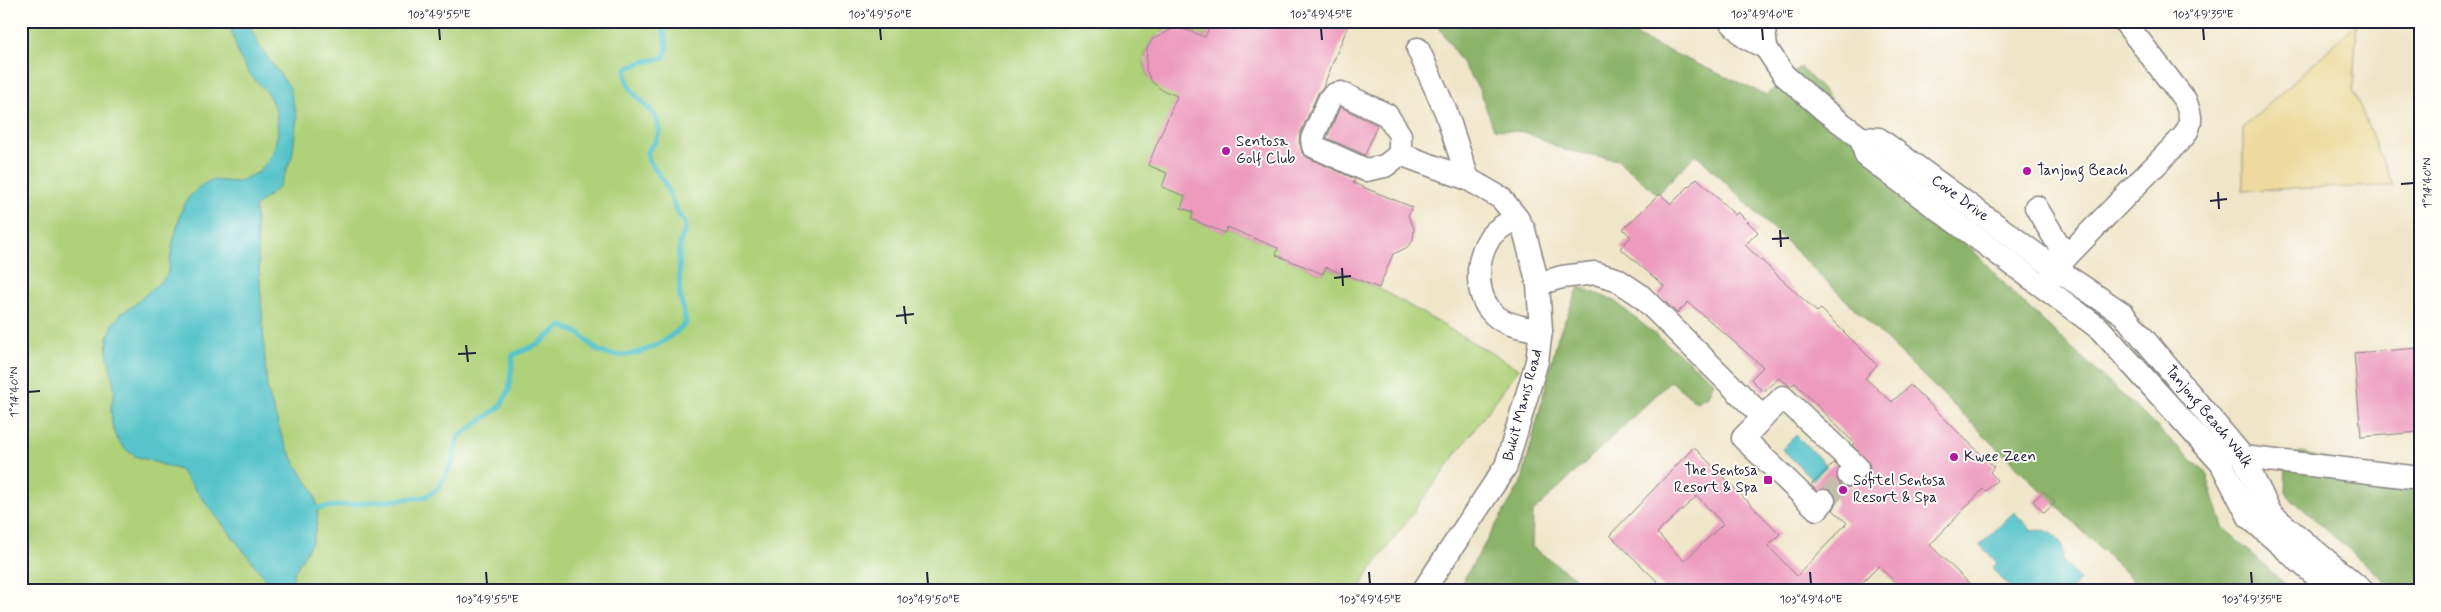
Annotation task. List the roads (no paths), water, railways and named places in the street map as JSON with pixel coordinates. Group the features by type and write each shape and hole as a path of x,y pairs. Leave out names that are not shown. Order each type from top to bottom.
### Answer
{"street":[{"name":"Cove Drive","path":"1730,21 1745,37 1766,48 1791,82 1861,138 1879,139 2061,263"},
{"name":"Cove Drive","path":"1763,21 1766,48"},
{"path":"2044,288 2061,263 2184,136 2191,126 2191,114 2185,100 2124,21"},
{"path":"1418,48 1446,112 1468,179"},
{"name":"Cove Drive","path":"1861,138 1866,156 2014,266"},
{"name":"Bukit Manis Road","path":"1400,154 1468,179 1501,198 1517,218 1524,230 1538,284 1541,331 1537,361 1506,466 1423,591"},
{"path":"2036,207 2061,263"},
{"path":"1517,218 1489,237 1479,269 1480,288 1485,303 1497,318 1518,327 1541,331"},
{"name":"Tanjong Beach Walk","path":"2061,263 2122,314 2243,457 2270,514 2363,591"},
{"name":"Tanjong Beach Walk","path":"2014,266 2100,329 2221,463 2249,517 2333,591"},
{"path":"1538,284 1581,274 1595,273 1616,279 1640,296 1763,417"},
{"path":"1824,501 1817,508 1743,438 1783,397 1857,467 1848,475"},
{"path":"2243,457 2420,478"}],"water":[{"path":"224,21 247,21 261,49 289,86 297,117 292,157 279,187 255,207 267,389 282,437 296,465 313,490 318,508 317,525 312,542 293,574 295,591 269,591 265,578 180,470 135,456 124,448 116,437 112,424 111,407 115,390 107,351 108,337 113,324 122,313 167,276 173,242 182,209 189,197 199,187 211,180 237,182 259,172 273,154 278,132 276,110 267,92 250,75 239,56 230,25"},
{"path":"1796,435 1827,466 1813,480 1782,449"},
{"path":"2014,512 2032,531 2046,531 2056,536 2060,541 2063,553 2062,560 2080,580 2069,591 2014,591 1992,569 1997,563 1980,545"}],"waterway":[{"path":"318,508 425,497 438,489 452,463 459,436 500,407 509,390 513,355 538,344 562,326 580,334 595,349 601,352 612,355 624,355 636,353 658,344 678,331 686,323 680,295 679,251 681,239 685,232 685,223 677,212 665,183 649,161 647,152 656,141 660,130 657,120 635,95 626,77 626,69 642,62 664,58 667,44 660,21"}],"tunnel":[{"path":"1824,501 1849,475"}],"place":[{"name":"Sentosa Golf Club","path":"1226,151"},
{"name":"Tanjong Beach","path":"2027,171"},
{"name":"Kwee Zeen","path":"1954,457"},
{"name":"The Sentosa Resort & Spa","path":"1768,480"},
{"name":"Sofitel Sentosa Resort & Spa","path":"1843,490"}]}
